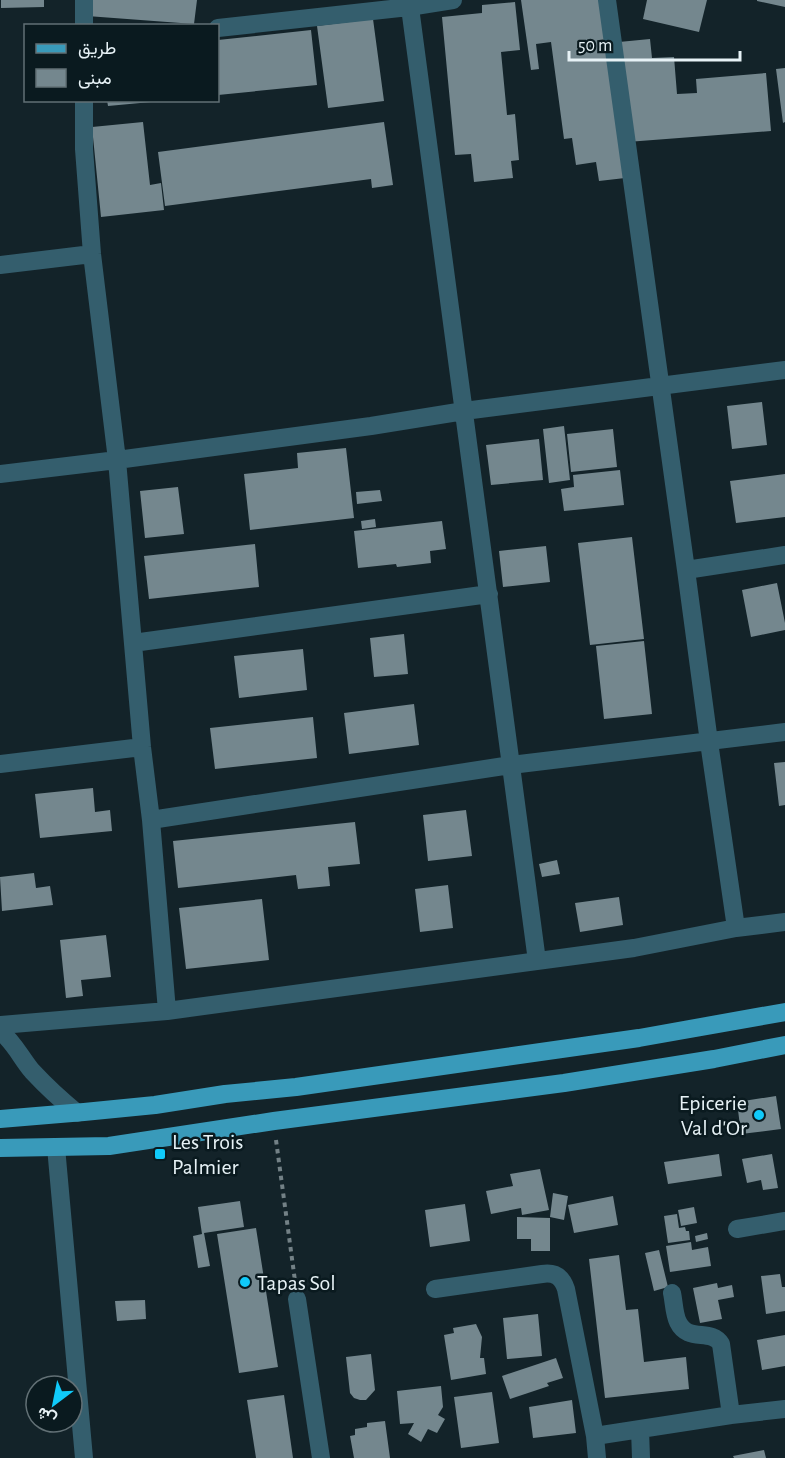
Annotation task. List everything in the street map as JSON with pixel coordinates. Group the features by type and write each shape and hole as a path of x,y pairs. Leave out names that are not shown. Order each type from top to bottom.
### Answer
{"main road":[{"path":"0,1119 77,1113 296,1087 639,1038 785,1012"},
{"path":"0,1148 109,1146 274,1120 564,1083 785,1045"}],"street":[{"path":"84,0 84,24"},
{"path":"219,28 409,3 453,0"},
{"path":"607,0 736,928"},
{"path":"409,3 537,960"},
{"path":"84,102 84,149 92,254 117,460 167,1011"},
{"path":"0,265 92,254"},
{"path":"0,474 785,370"},
{"path":"686,570 785,555"},
{"path":"133,643 489,594"},
{"path":"151,820 511,765 785,732"},
{"path":"0,764 142,747"},
{"path":"1,1027 167,1011 634,948 736,928 785,922"},
{"path":"1,1027 32,1071 77,1113"},
{"path":"56,1147 84,1458"},
{"path":"737,1229 785,1221"},
{"path":"435,1289 550,1273 563,1281 595,1436 597,1458"},
{"path":"672,1293 678,1322 684,1330 690,1334 717,1338 721,1344 731,1415"},
{"path":"297,1299 321,1458"},
{"path":"595,1436 785,1409"},
{"path":"640,1429 641,1458"}],"path":[{"path":"274,1120 297,1299"}],"building":[{"path":"1,0 44,0 44,7 1,8"},
{"path":"88,0 197,0 194,24 87,16"},
{"path":"521,0 600,0 625,178 599,181 596,162 576,165 572,138 564,139 551,42 536,44 539,69 531,70"},
{"path":"647,0 707,0 699,32 643,19"},
{"path":"785,0 785,7 757,1"},
{"path":"515,2 520,50 501,52 507,115 515,114 519,160 511,161 513,178 474,182 471,154 455,155 442,17 482,13 482,5"},
{"path":"373,19 384,101 328,108 317,26"},
{"path":"311,30 317,85 219,95 219,40"},
{"path":"650,39 652,58 674,57 677,94 697,93 696,79 766,73 771,131 627,142 619,42"},
{"path":"785,68 785,122 783,123 776,69"},
{"path":"107,102 151,102 108,106"},
{"path":"143,122 150,185 161,183 164,210 101,217 92,127"},
{"path":"384,122 393,185 372,188 371,179 165,206 158,152"},
{"path":"762,402 767,445 732,449 727,406"},
{"path":"564,426 570,480 549,483 543,429"},
{"path":"613,429 617,467 571,472 567,434"},
{"path":"539,439 543,480 491,485 486,445"},
{"path":"346,448 354,518 250,530 244,474 298,468 297,453"},
{"path":"620,470 624,505 564,511 561,489 574,487 573,475"},
{"path":"785,474 785,517 736,523 730,481"},
{"path":"178,487 184,534 145,538 140,491"},
{"path":"380,490 382,501 357,504 356,492"},
{"path":"375,519 376,527 362,529 361,521"},
{"path":"442,521 446,549 430,551 431,563 358,568 354,531"},
{"path":"632,537 644,639 590,645 578,543"},
{"path":"255,544 259,587 149,599 144,556"},
{"path":"546,546 550,582 503,587 499,551"},
{"path":"777,583 785,630 751,637 742,590"},
{"path":"404,634 408,674 374,677 370,638"},
{"path":"644,641 652,714 604,719 596,646"},
{"path":"303,649 307,690 239,698 234,656"},
{"path":"414,704 419,745 349,754 344,713"},
{"path":"313,717 317,758 215,769 210,728"},
{"path":"785,762 785,805 779,806 774,763"},
{"path":"93,788 95,812 110,810 112,831 40,838 35,794"},
{"path":"466,810 472,856 428,861 423,815"},
{"path":"355,822 360,864 328,867 330,886 298,889 296,875 178,888 173,841"},
{"path":"557,860 560,874 542,877 539,864"},
{"path":"34,873 36,888 50,886 53,905 2,911 0,877"},
{"path":"448,885 453,928 420,932 415,889"},
{"path":"619,897 623,925 580,932 575,903"},
{"path":"262,899 269,960 186,969 179,908"},
{"path":"106,935 111,977 81,980 83,996 66,998 60,940"},
{"name":"Epicerie Val d'Or","path":"776,1096 781,1129 741,1134 737,1102"},
{"path":"719,1154 722,1176 668,1184 664,1162"},
{"path":"772,1154 778,1188 763,1190 761,1180 747,1183 742,1159"},
{"path":"540,1169 549,1210 522,1215 521,1208 491,1214 486,1191 513,1186 510,1174"},
{"path":"553,1193 568,1196 564,1220 550,1217"},
{"path":"613,1196 618,1225 574,1233 568,1205"},
{"path":"240,1201 244,1227 204,1233 210,1266 198,1268 193,1236 202,1234 198,1207"},
{"path":"465,1204 470,1241 430,1247 425,1210"},
{"path":"694,1207 697,1223 681,1226 678,1210"},
{"path":"677,1214 679,1228 685,1227 686,1231 689,1231 690,1240 668,1243 664,1216"},
{"path":"517,1217 550,1218 550,1251 531,1251 531,1239 517,1239"},
{"name":"Tapas Sol","path":"256,1228 278,1367 239,1373 217,1234"},
{"path":"707,1233 708,1239 696,1242 695,1236"},
{"path":"691,1242 692,1250 708,1247 711,1266 670,1272 666,1246"},
{"path":"659,1250 668,1287 654,1291 645,1253"},
{"path":"619,1255 626,1310 638,1309 644,1362 686,1357 689,1389 605,1398 589,1259"},
{"path":"780,1274 782,1287 785,1287 785,1311 766,1314 761,1276"},
{"path":"717,1283 718,1288 732,1285 734,1297 718,1300 722,1319 700,1323 693,1288"},
{"path":"145,1300 146,1319 117,1321 115,1301"},
{"path":"538,1314 542,1356 507,1359 503,1318"},
{"path":"476,1324 482,1337 480,1358 484,1358 486,1374 451,1380 444,1335 454,1333 453,1328"},
{"path":"785,1335 785,1366 762,1370 757,1340"},
{"path":"371,1354 375,1390 366,1400 360,1400 354,1398 350,1393 346,1357"},
{"path":"556,1358 563,1378 547,1383 549,1386 510,1399 502,1376"},
{"path":"441,1386 443,1407 438,1415 445,1419 437,1433 428,1429 421,1442 408,1434 414,1423 400,1424 397,1391"},
{"path":"492,1392 499,1443 461,1448 454,1397"},
{"path":"284,1395 293,1458 256,1458 247,1400"},
{"path":"572,1400 576,1433 533,1438 529,1407"},
{"path":"385,1421 390,1458 354,1458 350,1436 355,1435 355,1429 367,1427 367,1423"},
{"path":"764,1450 766,1458 734,1458 733,1456"}],"place":[{"name":"Epicerie Val d'Or","path":"759,1115"},
{"name":"Les Trois Palmier","path":"160,1154"},
{"name":"Tapas Sol","path":"245,1282"}]}
